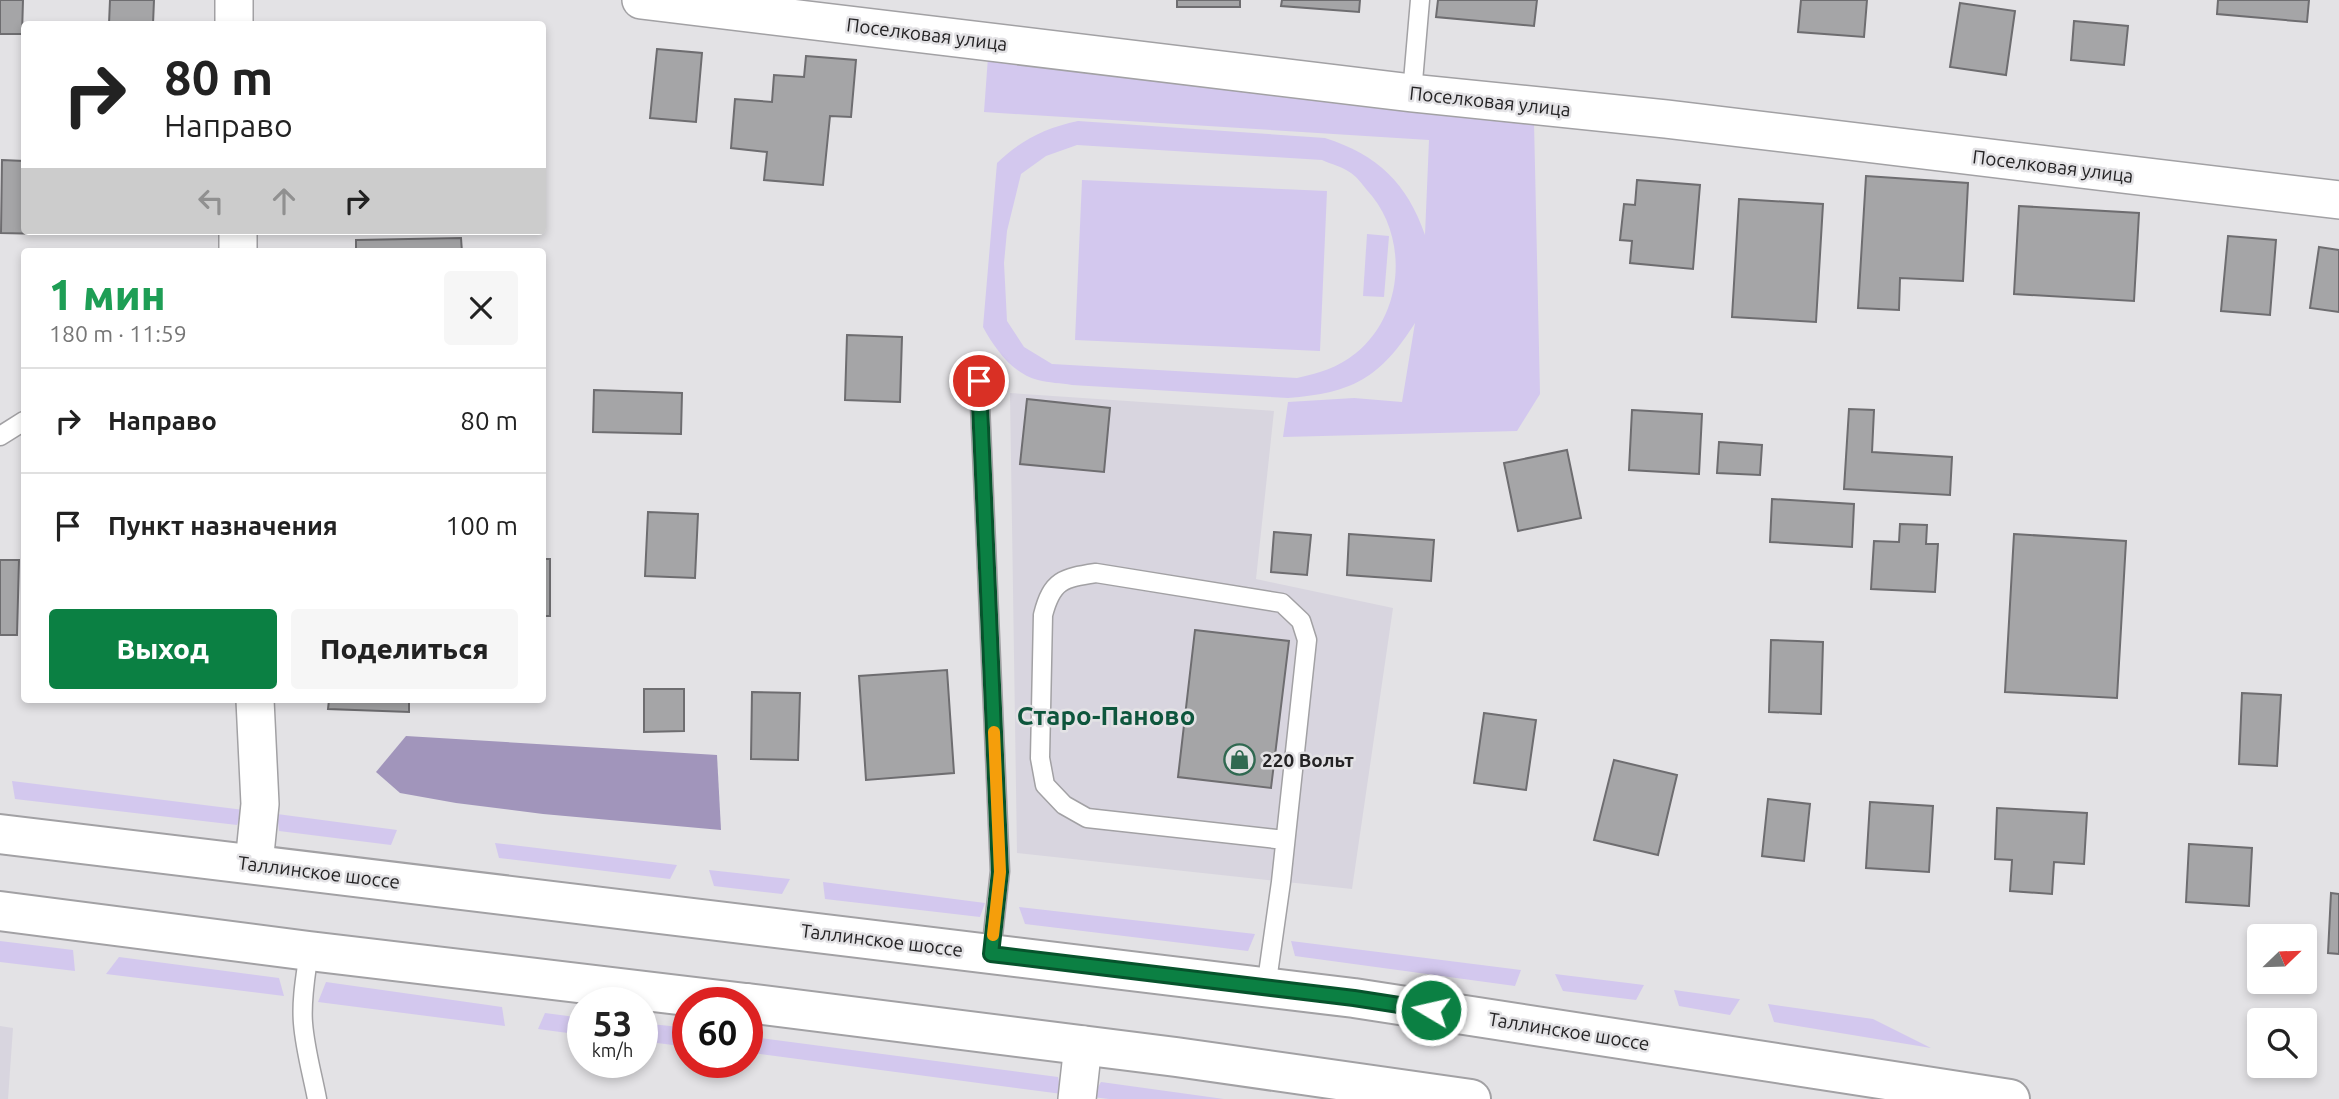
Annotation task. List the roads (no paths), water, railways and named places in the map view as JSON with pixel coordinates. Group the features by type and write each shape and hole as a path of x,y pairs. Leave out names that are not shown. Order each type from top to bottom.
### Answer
{"main road":[{"name":"Таллинское шоссе","path":"0,834 1354,998 2010,1099"},
{"path":"0,911 672,994"},
{"path":"763,1005 1083,1045 1471,1099"}],"street":[{"path":"234,0 234,21"},
{"name":"Поселковая улица","path":"641,0 1412,93 1693,122 2339,200"},
{"path":"254,703 260,804 254,864"},
{"path":"1077,1099 1083,1045"}],"lane":[{"path":"1412,93 1420,0"},
{"path":"979,381 1000,872 991,954"},
{"path":"0,436 21,423"},
{"path":"1266,988 1285,840 1307,640 1301,621 1282,603 1096,573 1068,577 1048,593 1043,615 1040,758 1045,785 1064,805 1087,818 1285,840"},
{"path":"309,951 302,1007 306,1050 317,1099"}],"place":[{"name":"220 Вольт","path":"1239,760"}],"district":[{"name":"Старо-Паново","path":"1106,715"}]}
